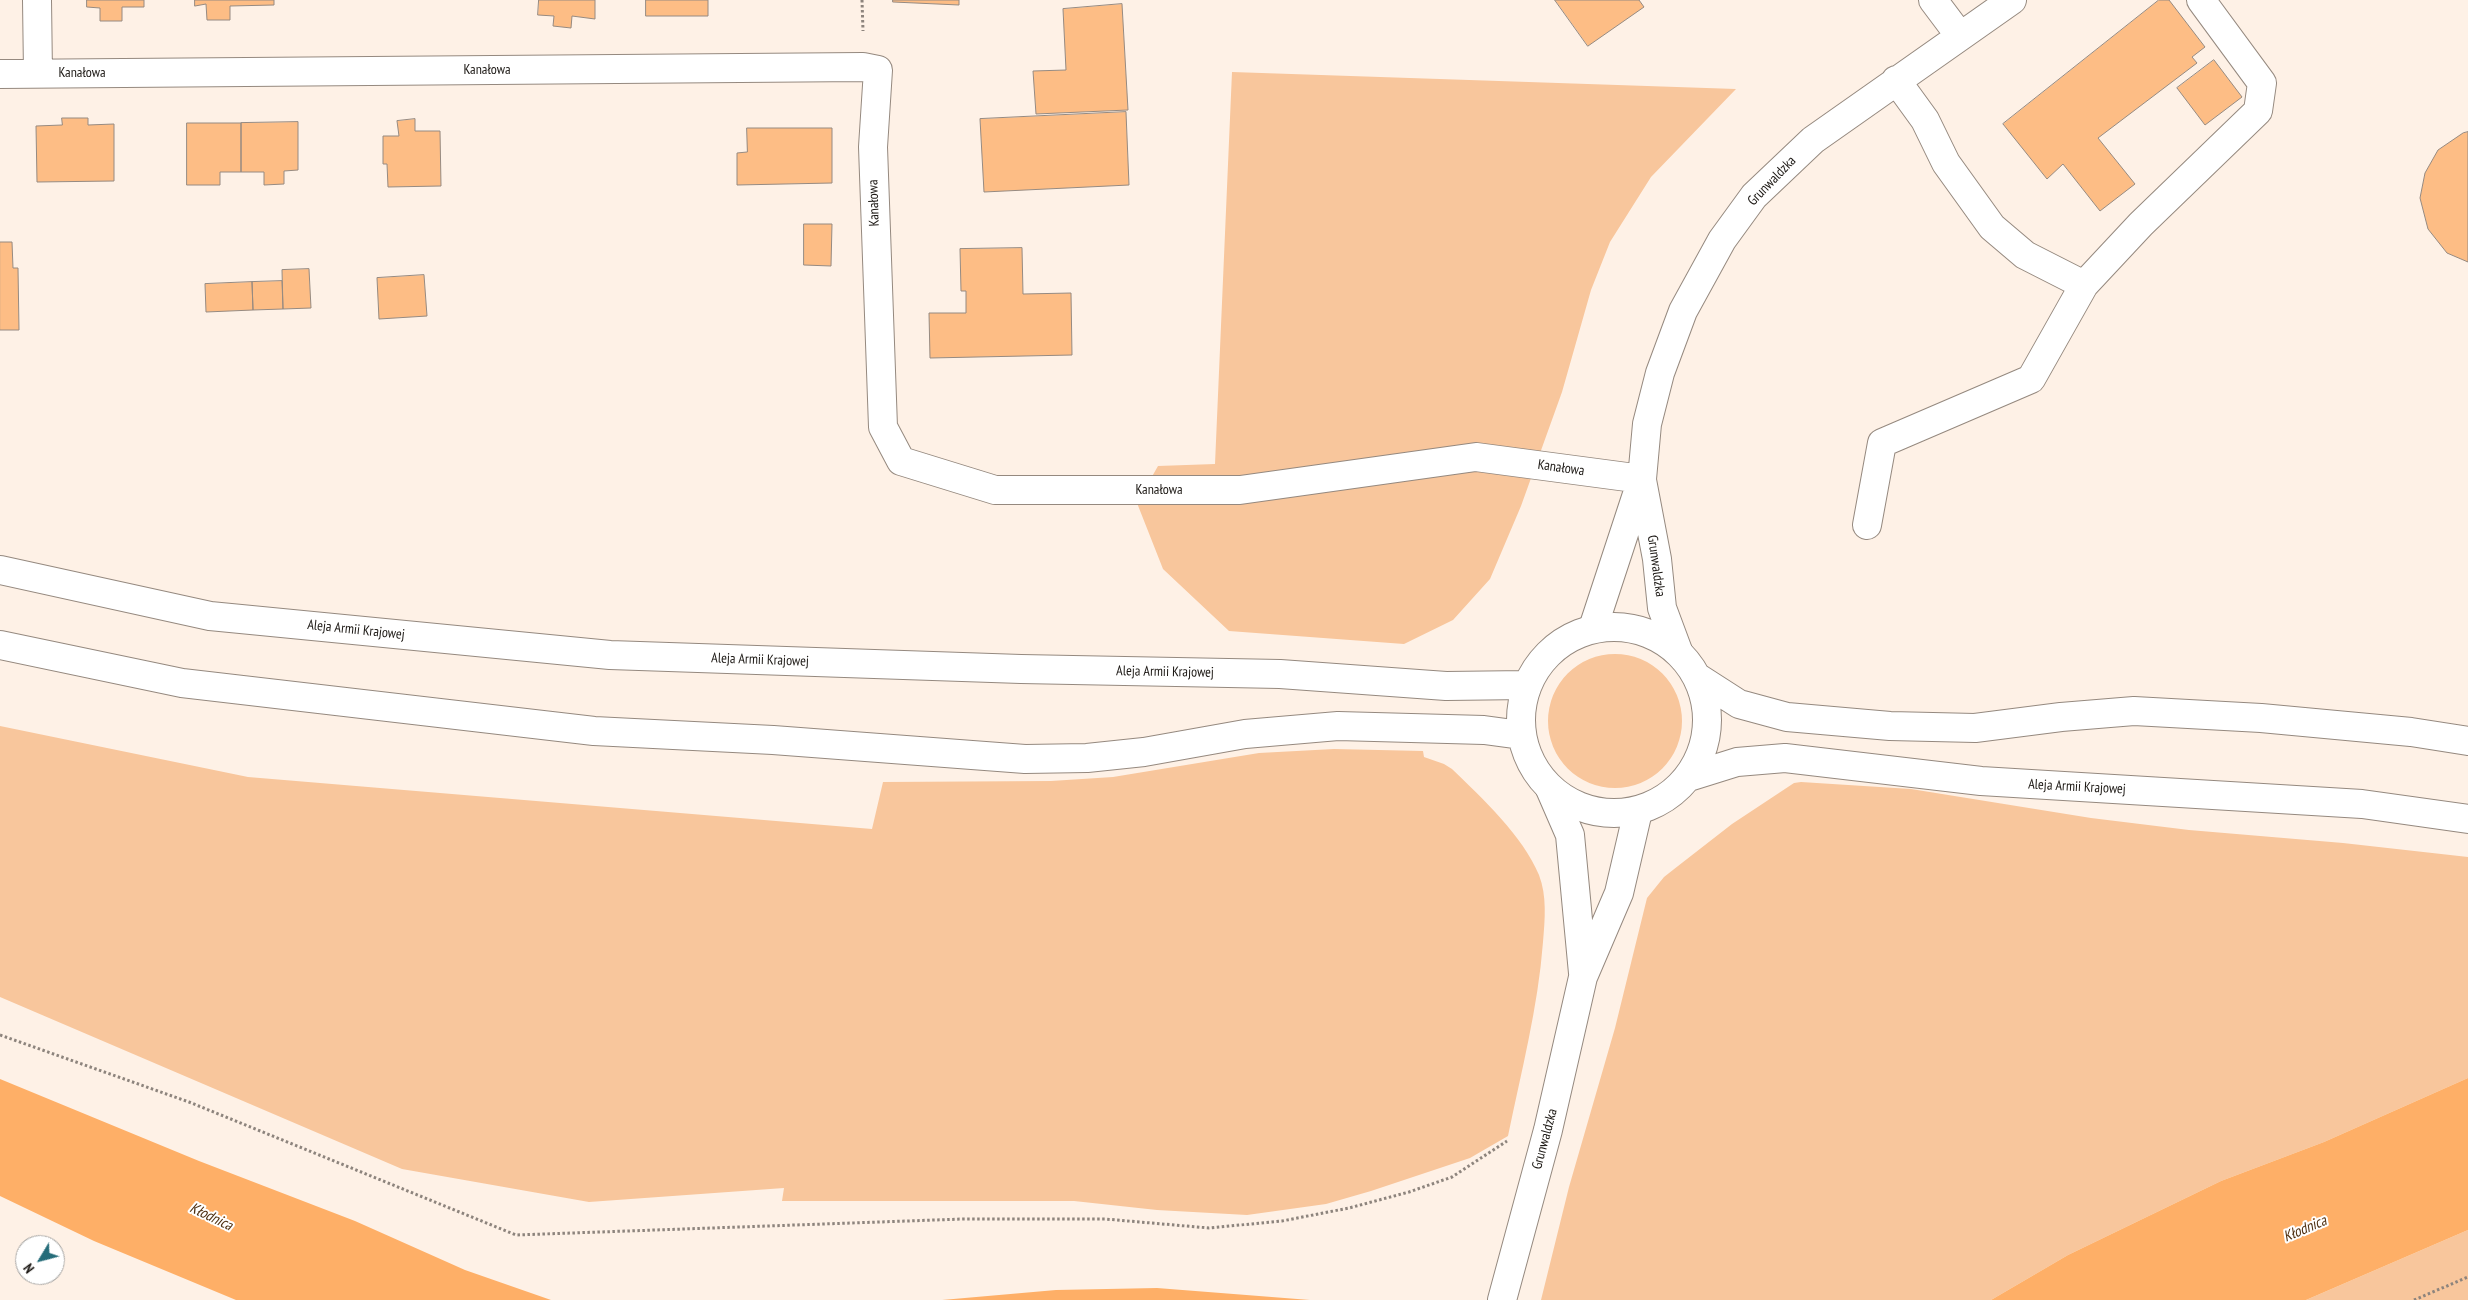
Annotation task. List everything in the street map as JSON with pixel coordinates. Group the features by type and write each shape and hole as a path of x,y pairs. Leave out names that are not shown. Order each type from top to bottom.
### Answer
{"main road":[{"path":"37,0 38,73"},
{"path":"1933,0 1960,36"},
{"name":"Grunwaldzka","path":"1592,628 1642,479 1647,424 1660,373 1683,311 1722,240 1754,196 1813,140 2012,0"},
{"path":"1867,525 1882,443 2031,379 2084,285 2141,224 2258,111 2262,83 2201,0"},
{"name":"Kanałowa","path":"0,74 853,67 878,70 873,147 883,427 901,461 995,490 1240,490 1476,457 1642,479"},
{"path":"1896,80 1925,120 1946,164 1992,227 2025,255 2084,285"},
{"name":"Grunwaldzka","path":"1642,479 1657,559 1662,608 1678,651"},
{"name":"Aleja Armii Krajowej","path":"0,570 210,616 610,655 1021,669 1280,674 1446,686 1526,685"},
{"name":"Aleja Armii Krajowej","path":"1622,626 1650,633 1678,651 1697,677 1707,708 1708,729 1704,750 1689,777 1666,798 1638,811 1607,814 1576,807 1550,789 1531,764 1521,735 1520,710 1526,685 1542,659 1564,640 1592,628 1622,626"},
{"path":"0,645 182,683 594,731 773,740 1025,759 1087,758 1144,752 1245,734 1338,726 1484,730 1521,735"},
{"name":"Aleja Armii Krajowej","path":"1697,677 1739,704 1796,718 1890,726 1975,728 2061,717 2134,711 2261,718 2411,732 2468,741"},
{"name":"Aleja Armii Krajowej","path":"1689,777 1737,762 1785,758 1981,781 2362,804 2468,819"},
{"name":"Grunwaldzka","path":"1550,789 1570,835 1583,977"},
{"name":"Grunwaldzka","path":"1504,1291 1548,1130 1583,977 1619,893 1638,811"}],"path":[{"path":"0,1035 188,1102 516,1234 962,1219 1105,1219 1209,1228 1282,1220 1349,1208 1409,1192 1452,1177 1482,1159 1519,1132 1541,1127 1548,1130"},
{"path":"2414,1300 2468,1277"}],"shaded area":[{"path":"1232,72 1736,89 1651,177 1610,242 1591,290 1562,392 1521,506 1490,579 1453,620 1404,644 1229,631 1163,569 1137,503 1158,466 1215,464"},
{"path":"1615,654 1640,659 1662,674 1677,696 1682,721 1677,746 1662,768 1640,783 1615,788 1590,783 1568,768 1553,746 1548,721 1553,696 1568,674 1590,659"},
{"path":"0,726 248,777 872,829 883,782 1051,781 1113,777 1259,753 1334,749 1423,751 1424,757 1452,769 1501,818 1532,860 1542,883 1545,916 1541,967 1508,1136 1470,1158 1371,1191 1326,1204 1247,1215 1157,1210 1074,1201 782,1201 784,1188 589,1202 402,1169 0,997"},
{"path":"1794,783 1911,789 2091,818 2189,830 2343,843 2468,857 2468,1078 2324,1142 2221,1181 2068,1255 1991,1300 1541,1300 1569,1187 1615,1028 1647,898 1664,877 1732,824"},
{"path":"2468,1230 2468,1300 2306,1300"}],"water":[{"name":"Kłodnica","path":"2468,1078 2468,1230 2306,1300 1991,1300 2068,1255 2221,1181 2324,1142"},
{"name":"Kłodnica","path":"0,1079 199,1161 355,1221 465,1270 551,1300 236,1300 94,1241 0,1196"},
{"path":"1157,1288 1310,1300 942,1300 1056,1290"}],"building":[{"path":"87,0 144,0 144,7 122,7 122,21 100,21 100,8 87,7"},
{"path":"195,0 274,0 274,5 230,6 230,20 207,20 206,4 195,6"},
{"path":"539,0 595,0 595,19 572,16 571,28 553,26 554,16 538,15"},
{"path":"646,0 708,0 708,16 646,16"},
{"path":"893,0 959,0 959,5 893,2"},
{"path":"1555,0 1639,0 1644,7 1588,46"},
{"path":"2159,0 2169,0 2205,47 2192,57 2197,63 2098,138 2135,184 2100,211 2063,164 2047,179 2003,124"},
{"path":"1122,4 1128,110 1036,114 1033,71 1066,70 1063,9"},
{"path":"2214,60 2242,97 2205,125 2177,88"},
{"path":"1126,112 1129,185 984,192 980,119"},
{"path":"62,118 88,118 88,125 114,124 114,181 37,182 36,126 62,125"},
{"path":"415,119 415,131 440,131 441,186 388,187 387,164 383,164 383,136 399,136 397,121"},
{"path":"298,122 298,170 284,171 284,184 264,185 264,172 241,172 241,123"},
{"path":"187,123 241,123 241,172 220,172 220,185 187,185"},
{"path":"747,128 832,128 832,183 737,185 737,153 747,152"},
{"path":"2468,132 2468,262 2447,253 2428,229 2420,198 2425,173 2438,150 2463,133"},
{"path":"804,224 832,224 831,266 804,265"},
{"path":"0,242 12,242 13,268 18,268 19,330 0,330"},
{"path":"1022,248 1023,294 1071,293 1072,355 930,358 929,313 966,313 966,291 961,291 960,249"},
{"path":"309,269 311,308 283,309 282,270"},
{"path":"424,275 427,316 379,319 377,278"},
{"path":"282,281 283,309 253,310 252,282"},
{"path":"252,282 253,310 206,312 205,284"}]}
